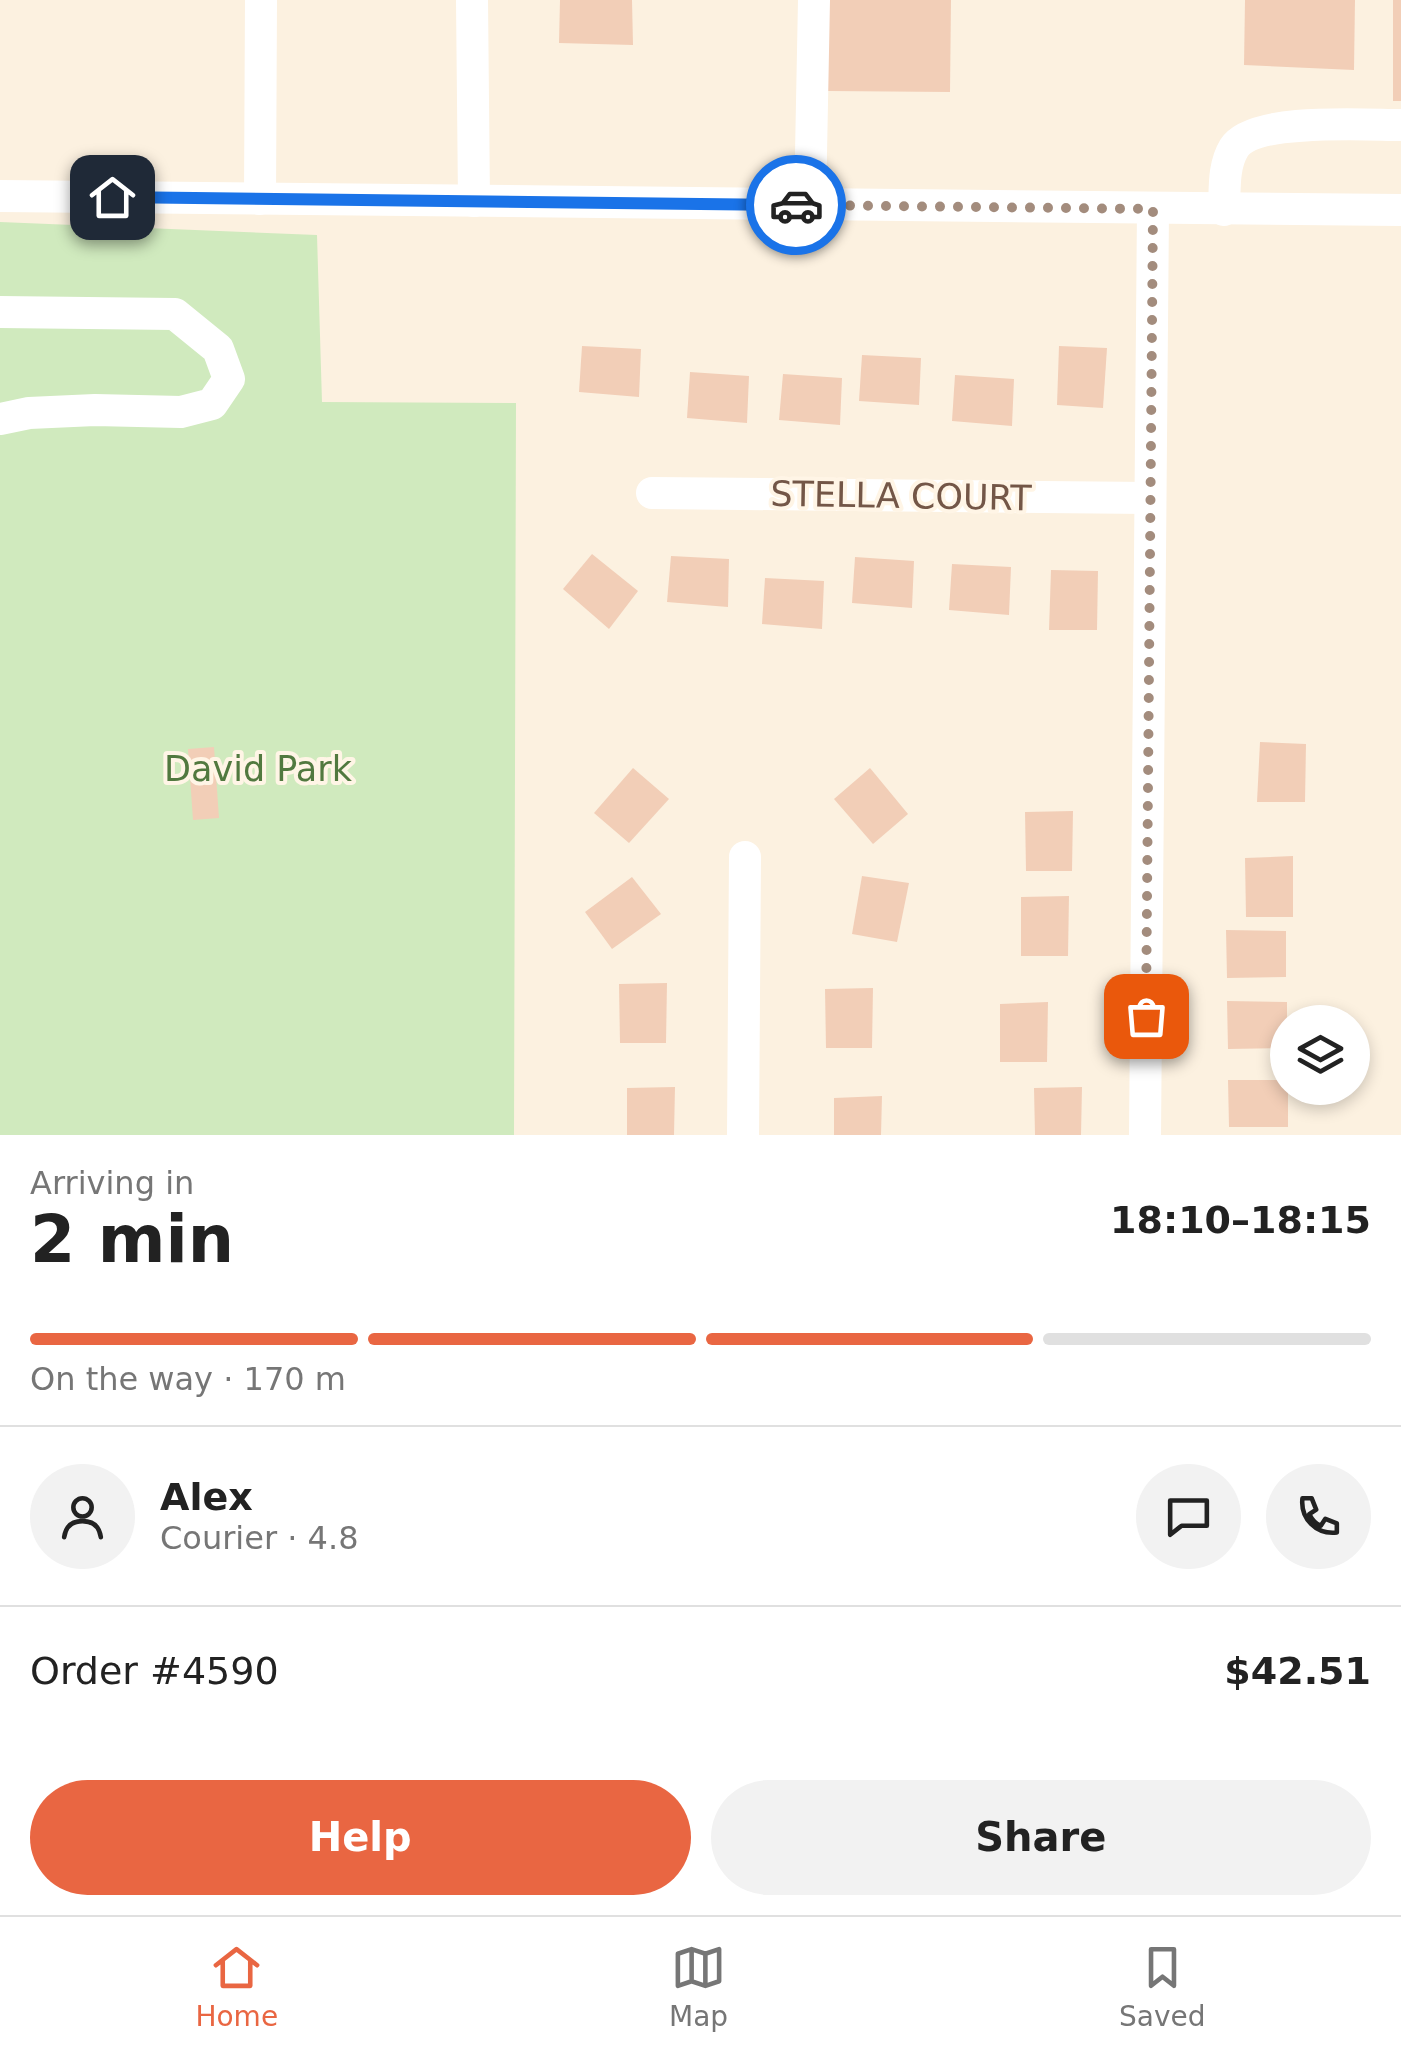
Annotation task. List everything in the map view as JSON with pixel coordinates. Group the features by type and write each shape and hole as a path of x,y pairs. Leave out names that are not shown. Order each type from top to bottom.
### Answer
{"street":[{"path":"260,199 261,0"},
{"path":"472,0 474,201"},
{"path":"810,205 814,0"},
{"path":"1224,210 1227,164 1236,144 1257,132 1291,126 1401,125"},
{"path":"0,196 1401,210"},
{"path":"1145,1135 1153,209"},
{"path":"0,312 176,314 218,350 229,379 212,404 181,412 95,410 29,413 0,419"},
{"name":"STELLA COURT","path":"652,493 1150,498"},
{"path":"743,1135 745,857"}],"green space":[{"name":"David Park","path":"0,222 317,235 322,402 516,403 514,1135 0,1135"}],"building":[{"path":"560,0 632,0 633,45 559,43"},
{"path":"828,0 951,0 950,92 828,91"},
{"path":"1245,0 1355,0 1354,70 1244,65"},
{"path":"1393,0 1401,0 1401,101 1393,101"},
{"path":"582,346 641,349 639,397 579,392"},
{"path":"1059,346 1107,348 1103,408 1057,405"},
{"path":"862,355 921,358 919,405 859,401"},
{"path":"690,372 749,376 747,423 687,418"},
{"path":"783,374 842,378 840,425 779,420"},
{"path":"955,375 1014,379 1012,426 952,421"},
{"path":"592,554 638,591 609,629 563,589"},
{"path":"671,556 729,559 728,607 667,602"},
{"path":"855,557 914,561 912,608 852,603"},
{"path":"952,564 1011,567 1009,615 949,610"},
{"path":"1051,570 1098,571 1097,630 1049,630"},
{"path":"765,578 824,581 822,629 762,624"},
{"path":"1260,742 1306,744 1305,802 1257,802"},
{"path":"214,747 219,818 193,820 188,749"},
{"path":"633,768 669,799 629,843 594,813"},
{"path":"870,768 908,814 873,844 834,799"},
{"path":"1073,811 1072,871 1026,871 1025,812"},
{"path":"1293,856 1293,917 1246,917 1245,858"},
{"path":"862,876 909,883 897,942 852,934"},
{"path":"632,877 661,914 612,949 585,912"},
{"path":"1069,896 1068,956 1021,956 1021,897"},
{"path":"1226,930 1286,931 1286,977 1227,978"},
{"path":"667,983 666,1043 620,1043 619,984"},
{"path":"873,988 872,1048 826,1048 825,989"},
{"path":"1227,1001 1287,1002 1270,1005 1270,1048 1228,1049"},
{"path":"1048,1002 1047,1062 1000,1062 1000,1004"},
{"path":"1228,1080 1270,1080 1270,1105 1288,1105 1288,1127 1229,1127"},
{"path":"675,1087 674,1135 627,1135 627,1088"},
{"path":"1082,1087 1081,1135 1035,1135 1034,1088"},
{"path":"882,1096 881,1135 834,1135 834,1098"}],"way so far":[{"path":"796,205 1153,209 1146,1016"}],"route":[{"path":"112,197 796,205"}]}
